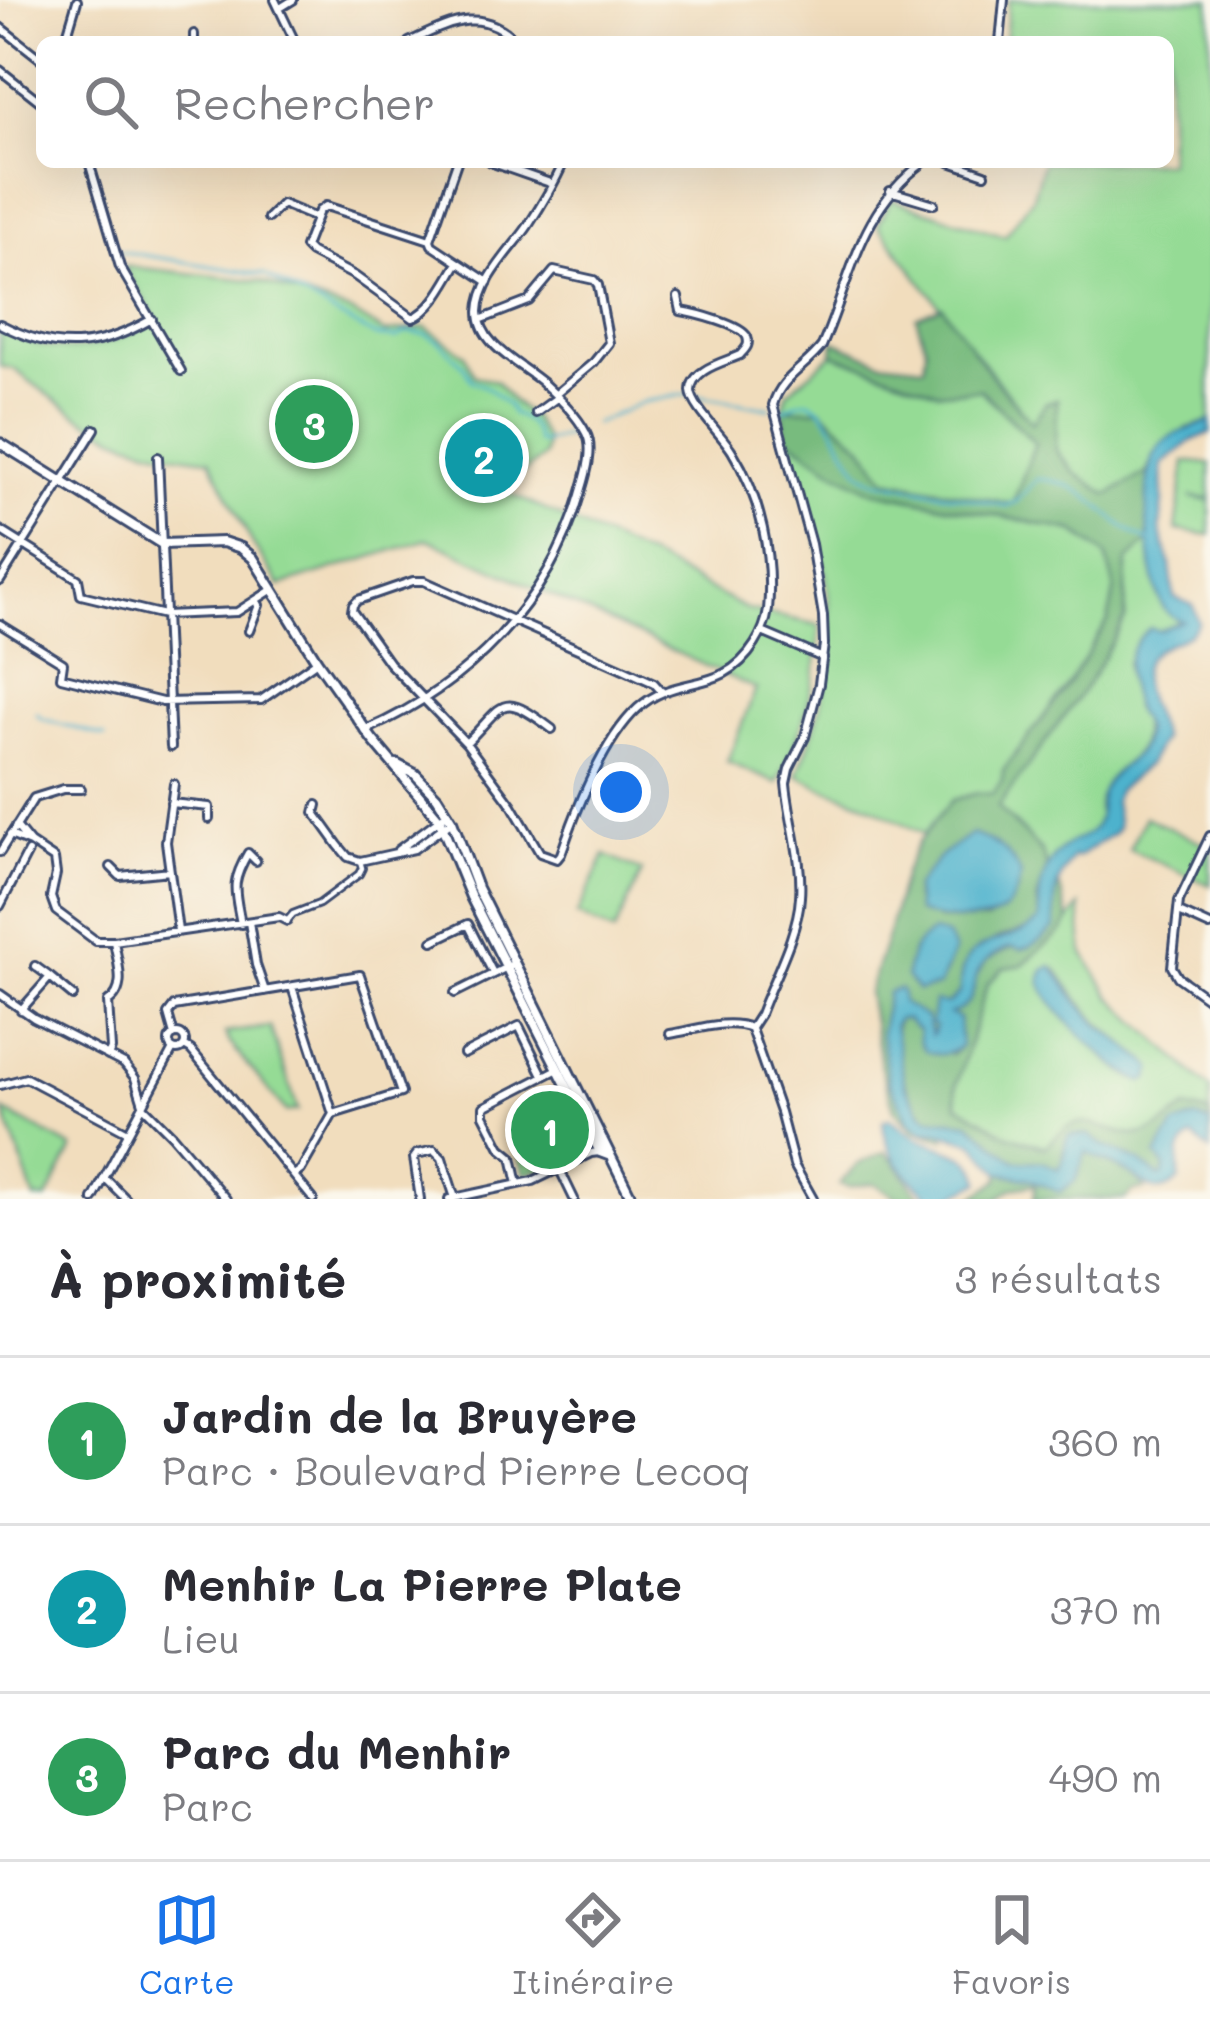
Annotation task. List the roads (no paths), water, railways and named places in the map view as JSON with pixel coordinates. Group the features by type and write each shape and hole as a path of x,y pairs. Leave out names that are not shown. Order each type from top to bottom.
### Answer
{"street":[{"path":"66,36 78,0"},
{"path":"274,0 293,36"},
{"path":"280,8 293,0"},
{"path":"1001,36 1004,0"},
{"path":"422,36 459,20 484,22 511,36"},
{"path":"0,27 36,55"},
{"path":"433,31 435,36"},
{"path":"0,70 36,98"},
{"path":"91,168 120,267 181,371"},
{"path":"455,168 430,240 488,282"},
{"path":"507,168 553,184"},
{"path":"366,730 424,699 476,661 531,601 561,548 585,474 588,435 556,396 497,347 480,320 480,306 488,282 529,225 561,168"},
{"path":"751,1028 796,920 800,896 786,783 812,716 823,658 823,616 812,544 773,405 784,380 821,346 859,248 890,191 917,168"},
{"path":"969,168 985,173"},
{"path":"890,191 934,204"},
{"path":"268,218 282,204 316,218"},
{"path":"430,240 326,206 319,211 305,248 355,276 413,318 420,317 458,263"},
{"path":"480,320 530,301 554,271 598,285 609,343 536,413"},
{"path":"662,692 654,683 424,581 358,600 352,611 389,662 466,743 540,853 557,859 590,783 622,727 640,706 662,692 732,670 766,623 769,574 761,520 735,455 691,392 699,375 740,355 748,340 737,328 681,311 678,297"},
{"path":"0,324 43,342 80,345 110,339 152,319"},
{"path":"0,581 95,429"},
{"path":"0,443 162,544 231,544 253,558 366,730 446,820 511,965 604,1154 632,1199"},
{"path":"158,457 170,747"},
{"path":"0,530 78,579 81,596 164,615 237,612 273,589"},
{"path":"249,631 260,605 256,600"},
{"path":"0,624 64,663 61,677 169,703 261,700 317,661"},
{"path":"762,632 823,658"},
{"path":"466,743 494,710 507,705 529,712 553,729"},
{"path":"174,784 166,842 178,931"},
{"path":"0,852 34,798 81,789"},
{"path":"171,802 208,807 209,818"},
{"path":"317,805 315,813 338,845 360,861 393,854 446,820"},
{"path":"16,826 29,848"},
{"path":"10,835 54,860 51,897 56,910 95,941 279,917 287,921 359,874 360,861"},
{"path":"1210,836 1179,901 1173,973 1210,1000"},
{"path":"0,906 29,848"},
{"path":"256,862 248,853 234,883 265,991"},
{"path":"111,867 120,876 170,871"},
{"path":"1179,912 1210,926"},
{"path":"433,940 468,924 493,973"},
{"path":"108,1056 108,1003 120,987 114,941"},
{"path":"455,994 511,965"},
{"path":"35,966 73,996"},
{"path":"173,1048 168,1014 174,1006 360,975 400,1094 333,1114 295,1175"},
{"path":"21,1010 50,977"},
{"path":"291,986 333,1114"},
{"path":"0,994 21,1010 124,1064 135,1078 144,1106 226,1199"},
{"path":"670,1034 722,1024 751,1028"},
{"path":"464,1054 519,1026 543,1076"},
{"path":"751,1028 794,1165 813,1199"},
{"path":"174,1035 183,1037 184,1046"},
{"path":"173,1048 184,1046"},
{"path":"184,1046 313,1199"},
{"path":"93,1199 173,1048"},
{"path":"518,1184 512,1157 501,1148 484,1107 562,1066"},
{"path":"0,1084 26,1078 128,1132"},
{"path":"420,1199 417,1154 434,1150 442,1157 452,1198 518,1184 591,1153 604,1154"},
{"path":"560,1170 574,1199"},
{"path":"105,1178 126,1199"}],"water":[{"path":"1210,421 1210,433 1191,441 1162,465 1160,529 1174,597 1193,605 1199,622 1146,662 1144,686 1162,739 1148,764 1117,791 1118,827 1073,857 1066,867 1056,891 1055,927 1031,946 1006,949 980,968 967,1004 950,1014 959,1018 961,1046 932,1054 906,1019 894,1025 905,1085 921,1112 929,1118 969,1122 1015,1161 1043,1162 1058,1169 1069,1135 1089,1135 1160,1177 1165,1167 1156,1156 1174,1126 1195,1118 1210,1123 1210,1151 1193,1137 1187,1141 1179,1156 1179,1181 1165,1189 1154,1189 1086,1152 1075,1181 1059,1192 1031,1179 1000,1173 974,1143 923,1131 909,1121 889,1081 881,1033 888,992 902,992 902,1003 926,1017 931,1035 934,1002 948,1004 960,992 968,959 988,944 1040,920 1040,890 1052,860 1095,826 1103,788 1140,748 1144,729 1129,688 1130,656 1150,628 1159,631 1182,621 1165,610 1156,588 1147,523 1149,477 1153,459 1165,441"},
{"path":"972,834 1001,848 1021,874 1010,904 998,915 979,919 942,919 917,912 915,887 941,856"},
{"path":"933,932 947,936 954,951 939,986 918,991 906,977 909,963 917,945"},
{"path":"1052,966 1099,1025 1149,1064 1153,1069 1149,1079 1143,1082 1132,1077 1083,1037 1053,1004 1041,979"},
{"path":"889,1118 915,1136 964,1156 981,1181 947,1199 932,1199 893,1155 884,1133 883,1121"}],"waterway":[{"path":"119,251 265,275"},
{"path":"268,277 375,336 426,334 441,343 472,381 488,388 512,414 529,424 538,442 572,433"},
{"path":"595,424 643,402 687,394"},
{"path":"696,395 770,408"},
{"path":"780,411 801,401 816,405 860,471 877,481 1006,506 1037,479 1055,481 1084,494 1148,541"},
{"path":"36,713 105,737"}],"place":[{"name":"Parc du Menhir","path":"314,424"},
{"name":"Menhir La Pierre Plate","path":"484,458"},
{"name":"Jardin de la Bruyère","path":"550,1130"}]}
